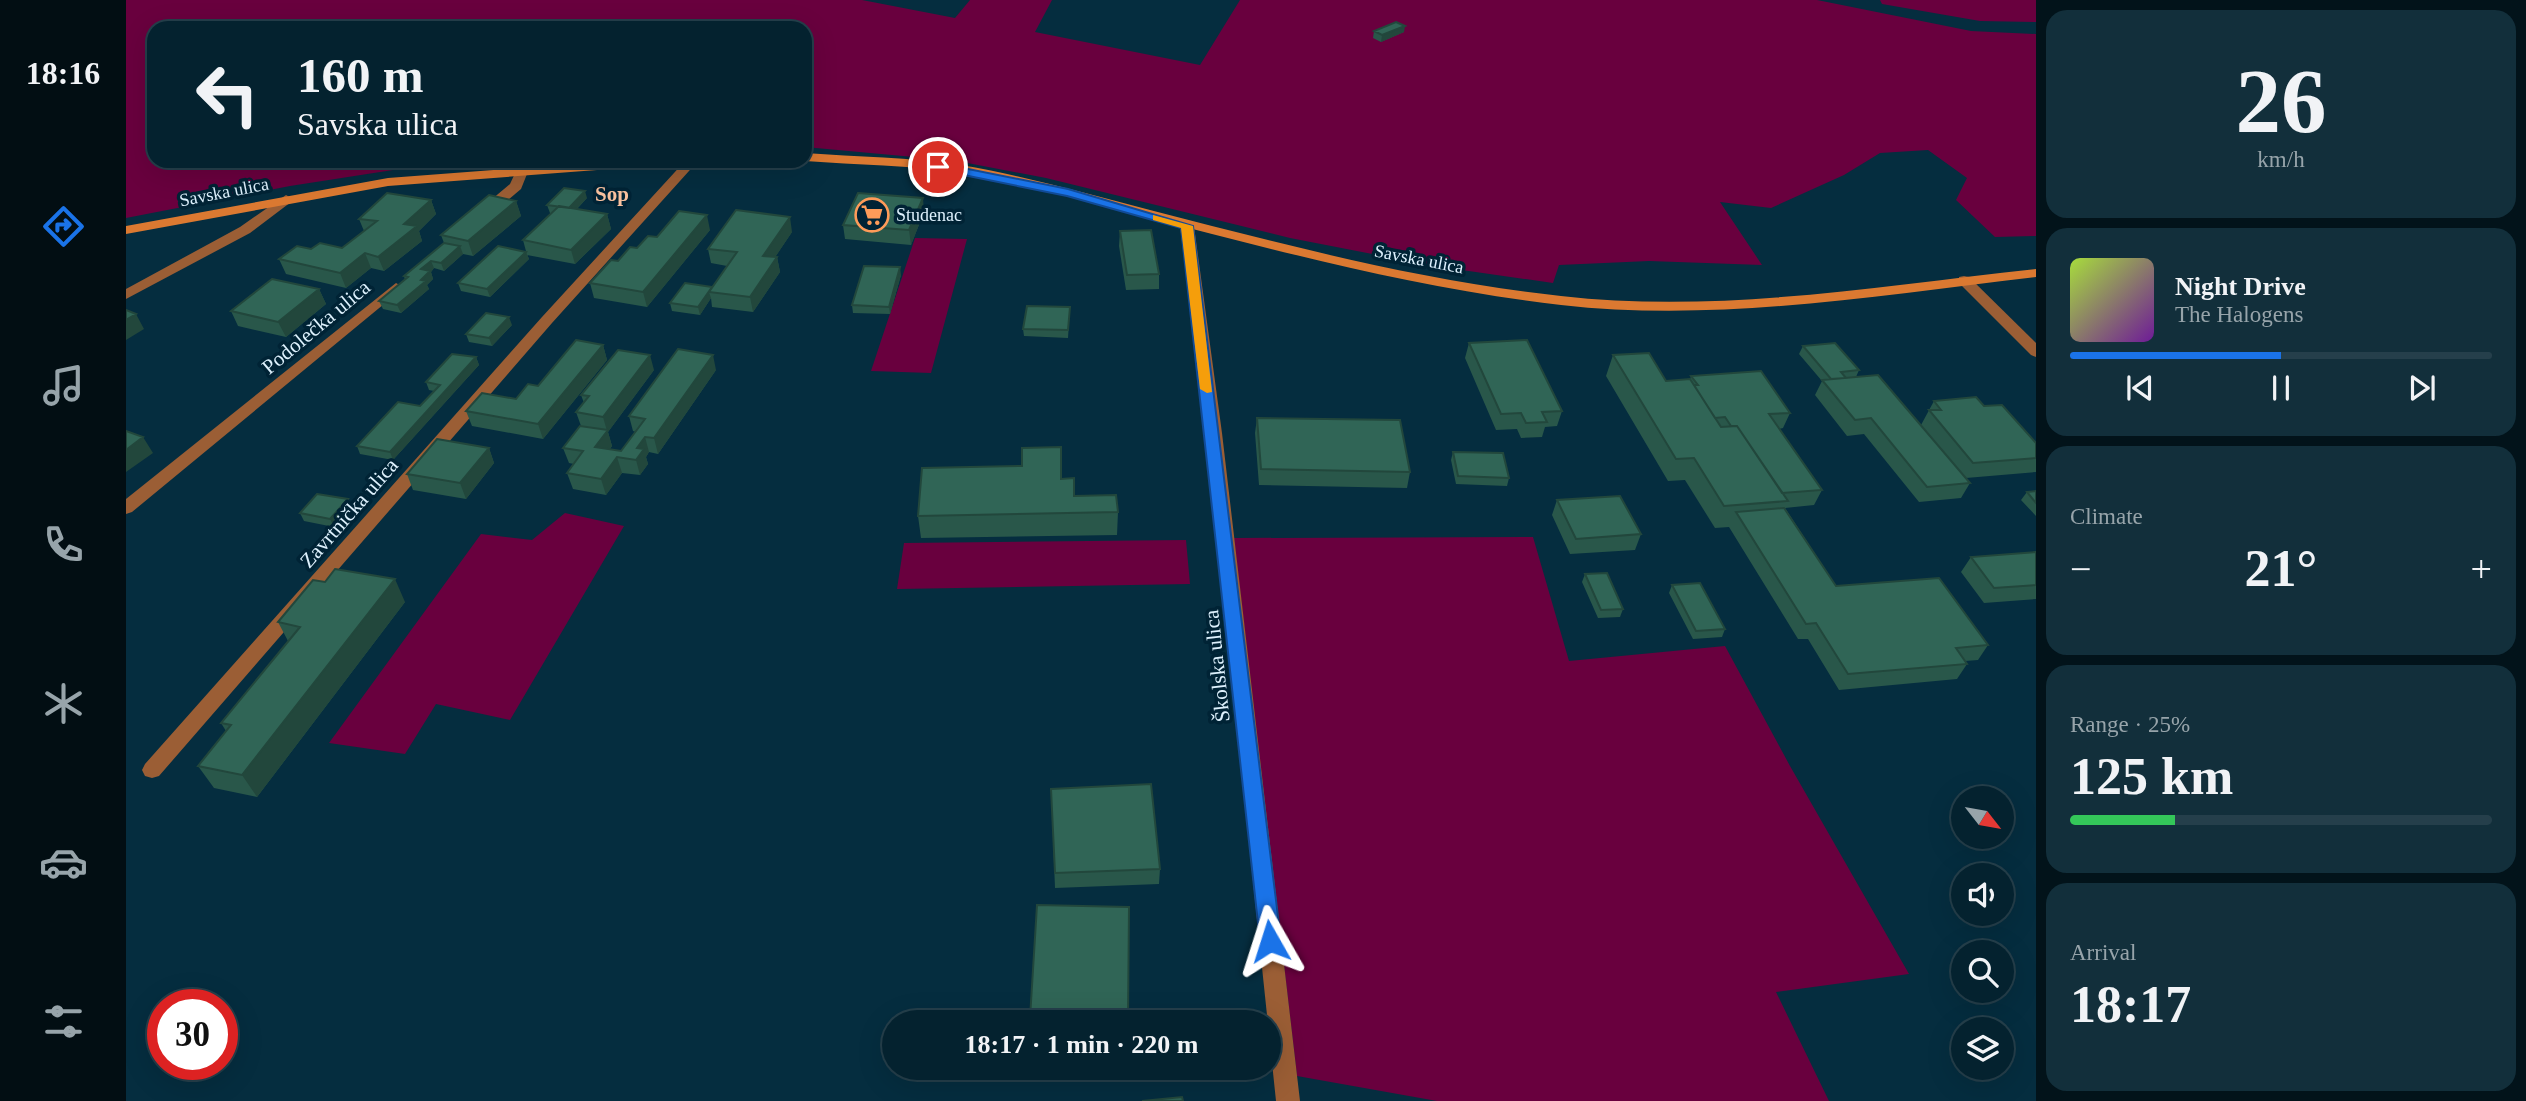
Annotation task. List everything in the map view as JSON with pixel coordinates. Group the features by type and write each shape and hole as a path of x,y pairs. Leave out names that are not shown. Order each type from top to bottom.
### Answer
{"main road":[{"name":"Savska ulica","path":"812,158 960,169 1068,193 1187,226 1426,281 1563,301 1688,307 1833,296 2036,273"},
{"name":"Savska ulica","path":"126,230 388,182 540,168"}],"street":[{"name":"Zavrtnička ulica","path":"152,770 547,320 686,168"},
{"path":"474,221 516,186 523,169"},
{"path":"126,295 245,230 286,199"},
{"name":"Školska ulica","path":"1187,226 1214,433 1288,1101"},
{"name":"Podolečka ulica","path":"126,508 411,275"},
{"path":"1964,280 2036,352"}],"shaded area":[{"path":"126,0 862,0 955,18 970,0 1052,0 1035,32 1200,65 1240,0 1817,0 1971,31 2036,34 2036,236 1995,237 1956,200 1967,178 1928,150 1880,153 1844,175 1771,208 1720,202 1762,265 1649,261 1559,265 1553,283 1434,266 1290,238 1046,178 957,161 812,148 812,21 147,21 147,168 406,168 290,186 126,218"},
{"path":"1880,0 2036,0 2036,22 1980,21 1882,4"},
{"path":"915,238 967,239 931,373 871,371"},
{"path":"565,513 624,526 510,720 436,704 405,754 329,743 481,534 532,540"},
{"path":"1533,537 1569,661 1725,646 1909,974 1776,992 1829,1101 1437,1101 1297,1076 1234,538"},
{"path":"1186,540 1190,584 897,589 904,543"}],"building":[{"path":"1396,22 1405,26 1382,35 1374,31"},
{"path":"564,188 585,191 569,208 547,205"},
{"path":"387,193 431,200 404,224 417,226 378,257 365,253 340,273 279,259 297,246 311,249 320,243 342,248 377,221 359,219"},
{"path":"858,193 923,198 909,230 843,225"},
{"path":"489,195 516,201 468,241 441,235"},
{"path":"559,206 607,214 571,250 523,240"},
{"path":"736,210 790,217 763,256 777,257 750,297 709,292 737,252 708,249"},
{"path":"679,211 707,215 643,292 590,283 611,260 618,261 630,247 637,248 648,236 657,237"},
{"path":"1151,230 1159,274 1127,275 1120,231"},
{"path":"444,243 460,246 441,263 431,261 421,269 430,271 421,280 426,281 397,305 379,301 408,277 404,276"},
{"path":"498,246 526,252 487,289 458,283"},
{"path":"864,266 900,267 889,307 852,305"},
{"path":"272,279 319,289 278,322 231,311"},
{"path":"685,283 712,287 698,307 670,303"},
{"path":"1027,306 1070,307 1068,330 1023,329"},
{"path":"126,310 136,314 126,320"},
{"path":"486,313 509,317 489,338 466,334"},
{"path":"576,340 603,345 538,424 466,411 482,393 516,399 528,384 538,386"},
{"path":"1527,340 1562,411 1542,412 1547,422 1526,423 1521,413 1501,414 1469,343"},
{"path":"1835,343 1859,370 1841,372 1846,378 1831,379 1803,346"},
{"path":"678,349 713,355 654,438 645,437 637,448 644,449 636,460 617,457 601,479 567,473 583,451 563,448 580,426 608,430 595,447 621,451 645,419 629,416"},
{"path":"618,350 650,355 603,417 576,412 589,396 581,395"},
{"path":"1649,353 1666,381 1690,379 1721,427 1737,426 1788,501 1724,506 1694,458 1676,459 1613,355"},
{"path":"452,354 476,357 390,452 357,446 398,402 420,406 440,385 426,382"},
{"path":"1761,371 1790,413 1769,414 1822,490 1782,493 1737,426 1731,426 1725,417 1715,418 1691,376"},
{"path":"1878,375 1970,483 1927,487 1871,418 1855,420 1822,380"},
{"path":"1976,397 1984,406 2002,405 2036,443 2036,458 1973,463 1929,410 1941,410 1934,401"},
{"path":"1257,418 1400,420 1410,472 1261,469"},
{"path":"126,431 143,437 126,450"},
{"path":"437,439 489,448 460,483 407,474"},
{"path":"1061,447 1061,479 1074,478 1074,496 1116,495 1118,512 918,516 922,468 1022,466 1022,448"},
{"path":"1453,452 1503,453 1509,478 1458,476"},
{"path":"2036,491 2036,503 2027,492"},
{"path":"317,494 348,499 330,519 300,513"},
{"path":"1620,496 1641,534 1576,539 1557,500"},
{"path":"1784,508 1836,586 1939,578 1988,645 1956,648 1967,664 1848,674 1816,623 1806,624 1736,512"},
{"path":"2036,552 2036,585 1994,588 1971,557"},
{"path":"335,569 395,579 242,775 198,766 231,725 221,723 300,627 278,622 313,580 325,582"},
{"path":"1607,573 1623,609 1601,610 1585,574"},
{"path":"1700,583 1725,629 1696,631 1672,585"},
{"path":"1151,784 1160,869 1055,873 1051,789"},
{"path":"1037,905 1129,907 1128,1010 1030,1010"},
{"path":"1182,1097 1183,1101 1142,1101"}],"slow traffic":[{"path":"1157,217 1187,226 1188,254 1207,389"}],"place":[{"name":"Studenac","path":"872,215"}],"district":[{"name":"Sop","path":"612,194"}],"route":[{"path":"938,167 980,173 1068,193 1187,226 1188,254 1214,433 1270,941"}]}
